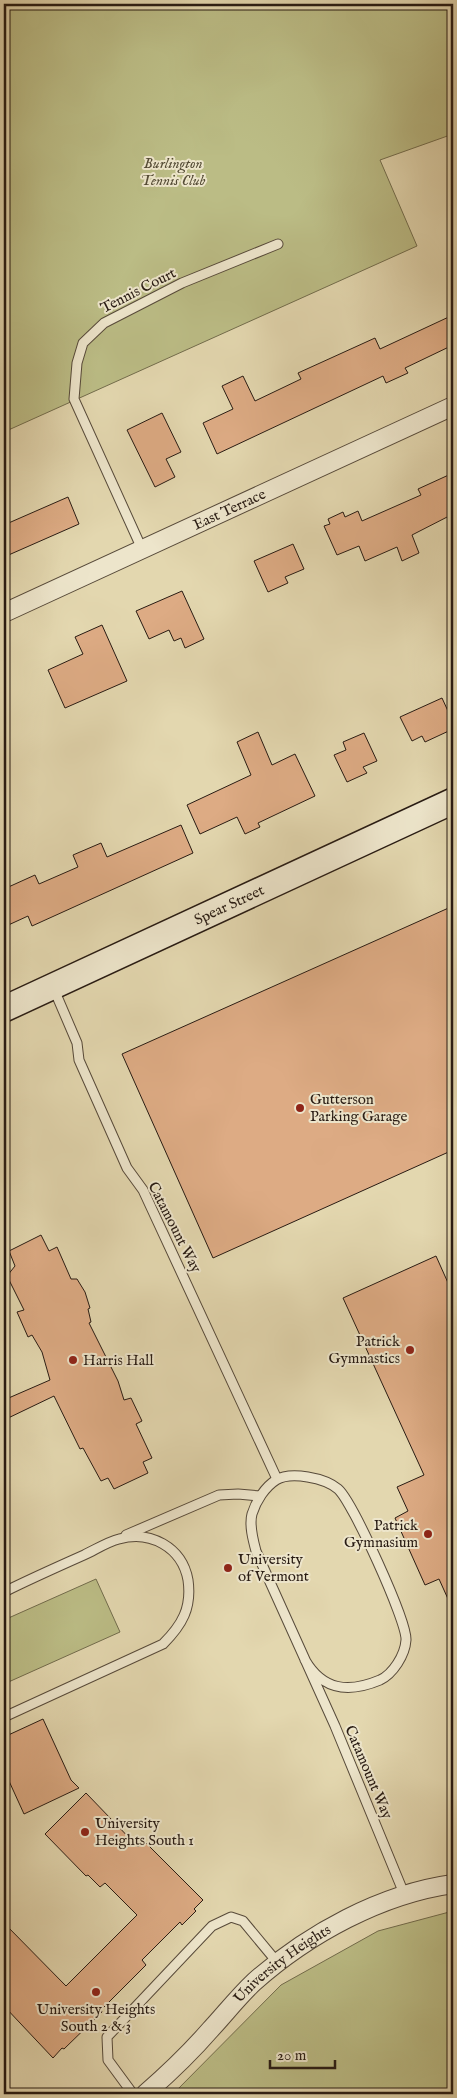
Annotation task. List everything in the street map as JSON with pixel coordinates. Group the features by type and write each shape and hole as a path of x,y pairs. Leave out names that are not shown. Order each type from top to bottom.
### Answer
{"main road":[{"name":"Spear Street","path":"4,1009 453,801"}],"street":[{"name":"East Terrace","path":"4,613 453,406"},
{"name":"University Heights","path":"145,2094 189,2053 253,1983 277,1962 349,1918 405,1896 453,1884"}],"lane":[{"name":"Tennis Court","path":"142,549 74,399 77,362 83,343 104,323 182,283 278,244"},
{"name":"Catamount Way","path":"52,986 77,1043 79,1060 127,1168 143,1190 277,1479"},
{"name":"Catamount Way","path":"306,1660 311,1669 324,1682 346,1688 362,1687 385,1678 400,1661 406,1640 397,1608 351,1506 338,1489 320,1479 301,1476 277,1479 260,1496 252,1515 252,1533 256,1551 306,1660 405,1896"},
{"path":"4,1592 219,1495 260,1496"},
{"path":"4,1717 163,1644 178,1629 188,1607 188,1580 181,1560 165,1543 144,1536 119,1539"},
{"path":"133,2094 108,2060 107,2037 212,1926 231,1917 243,1921 277,1962"}],"green space":[{"name":"Burlington Tennis Club","path":"4,4 453,4 453,134 380,160 417,246 4,432"},
{"path":"96,1579 120,1632 4,1684 4,1620"},
{"path":"453,1911 453,2094 173,2094 281,1985 378,1931"}],"building":[{"path":"453,315 453,345 405,368 408,373 386,383 383,376 217,454 203,423 233,409 222,386 243,376 255,401 301,379 298,373 375,338 380,349"},
{"path":"162,413 181,452 166,459 175,477 155,487 127,430"},
{"path":"453,473 453,514 412,535 419,553 402,561 397,547 365,561 359,546 337,555 324,526 330,524 328,519 343,512 345,517 358,511 362,521 421,495 418,489"},
{"path":"68,497 79,524 4,557 4,525"},
{"path":"293,544 304,569 285,577 288,583 268,592 254,561"},
{"path":"182,591 204,639 185,648 181,638 174,641 169,630 149,639 136,611"},
{"path":"102,625 127,681 65,708 48,670 83,654 75,637"},
{"path":"442,698 453,722 453,729 425,742 422,736 412,741 400,717"},
{"path":"258,732 272,765 295,754 315,796 258,823 260,827 245,834 237,817 200,834 187,805 251,775 237,742"},
{"path":"364,733 377,761 363,767 367,773 347,782 334,755 346,750 343,742"},
{"path":"181,825 193,853 32,926 28,916 4,927 4,889 35,875 39,884 78,867 73,855 101,843 107,857"},
{"name":"Gutterson Parking Garage","path":"453,906 453,1150 213,1258 122,1054"},
{"name":"Harris Hall","path":"41,1235 49,1251 57,1247 71,1279 77,1279 85,1292 90,1308 88,1309 91,1322 89,1323 118,1381 124,1400 131,1398 142,1421 136,1424 152,1458 143,1462 148,1473 114,1489 108,1478 101,1481 83,1448 80,1449 54,1396 4,1420 4,1400 50,1380 42,1352 32,1335 28,1337 17,1312 24,1310 7,1276 15,1266 9,1251"},
{"name":"Patrick Gymnastics","path":"436,1256 453,1294 453,1610 439,1579 425,1585 395,1518 408,1511 397,1487 424,1475 343,1298"},
{"path":"43,1719 71,1780 79,1788 24,1814 4,1770 4,1737"},
{"path":"86,1793 138,1847 144,1841 203,1900 194,1909 196,1911 182,1925 180,1922 142,1960 146,1965 101,2010 102,2012 53,2058 4,2006 4,1923 66,1986 137,1915 105,1883 100,1887 88,1875 86,1876 45,1834"}],"place":[{"name":"Gutterson Parking Garage","path":"300,1108"},
{"name":"Patrick Gymnastics","path":"410,1350"},
{"name":"Harris Hall","path":"73,1360"},
{"name":"Patrick Gymnasium","path":"428,1534"},
{"name":"University of Vermont","path":"228,1568"},
{"name":"University Heights South 1","path":"85,1832"},
{"name":"University Heights South 2 & 3","path":"96,1992"}]}
